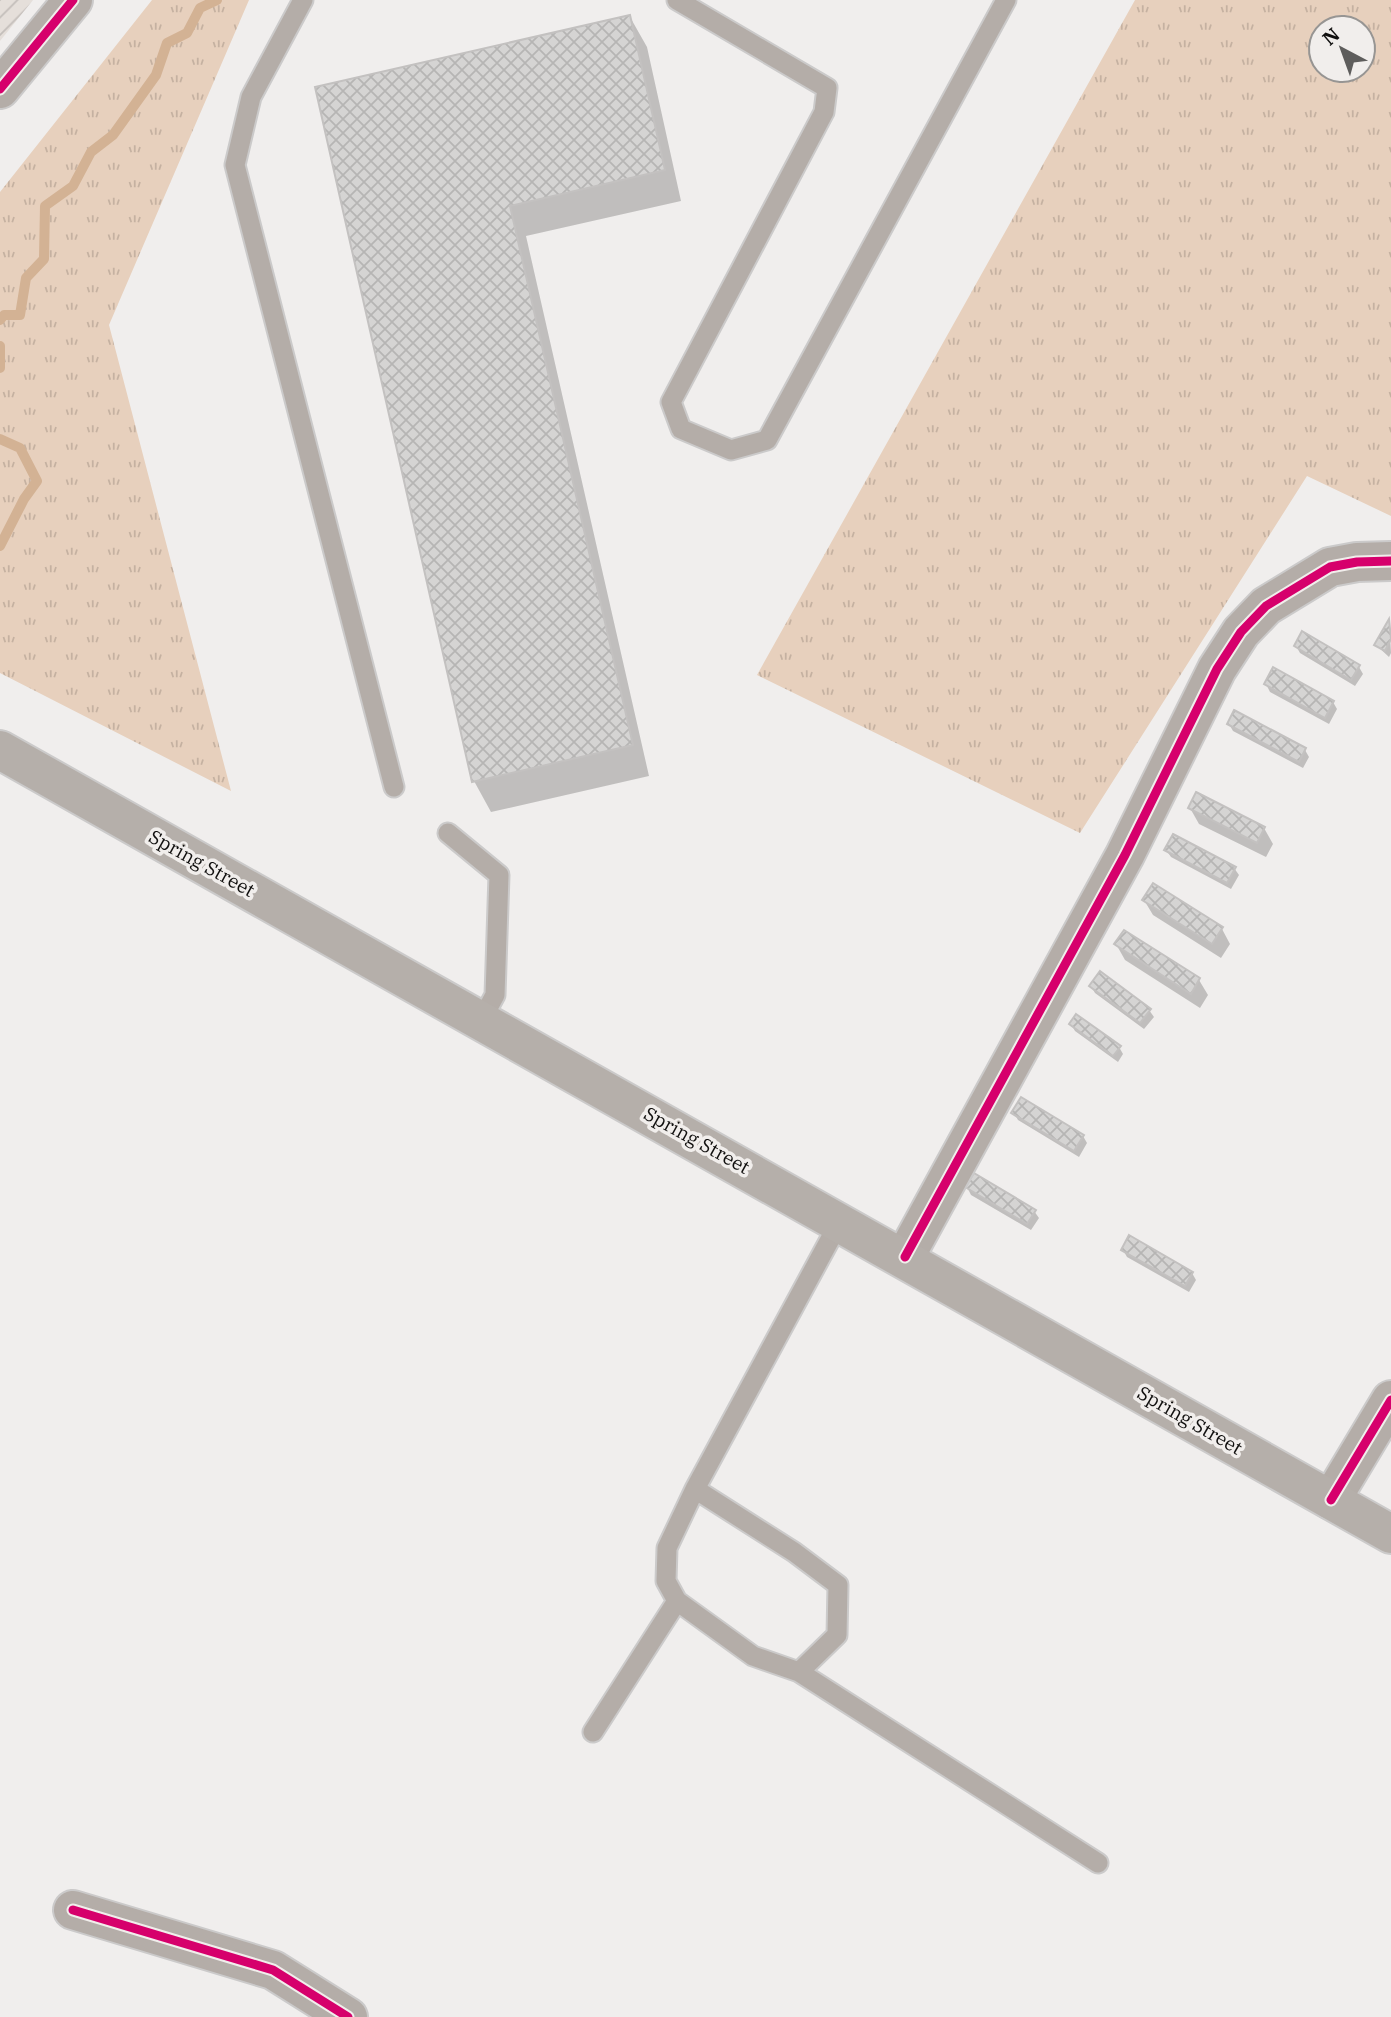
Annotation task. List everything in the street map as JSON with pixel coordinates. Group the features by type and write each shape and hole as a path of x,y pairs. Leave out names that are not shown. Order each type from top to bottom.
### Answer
{"main road":[{"name":"Spring Street","path":"0,750 905,1257 1391,1534"}],"street":[{"path":"0,89 74,0"},
{"path":"905,1257 1125,855 1217,669 1241,632 1266,606 1330,567 1357,562 1391,561"},
{"path":"1331,1500 1391,1400"},
{"path":"73,1910 273,1970 348,2017"}],"lane":[{"path":"303,0 251,97 234,165 394,787"},
{"path":"677,0 827,88 824,112 671,402 681,429 731,450 767,440 1006,0"},
{"path":"448,833 499,875 495,995 482,1019"},
{"path":"840,1221 695,1489 667,1548 666,1581 677,1601 753,1656 799,1672 1098,1863"},
{"path":"695,1489 794,1552 838,1585 837,1635 799,1672"},
{"path":"593,1732 677,1601"}],"shaded area":[{"path":"0,0 33,0 0,41"}],"green space":[{"path":"152,0 249,0 109,325 231,791 0,673 0,192"},
{"path":"1135,0 1391,0 1391,516 1307,476 1080,833 757,675"}],"building":[{"path":"630,15 665,170 510,206 633,745 472,782 315,87"},
{"path":"1389,619 1391,639 1385,651 1374,645"},
{"path":"1302,631 1360,665 1351,680 1294,646"},
{"path":"1273,667 1334,701 1325,718 1264,684"},
{"path":"1234,710 1306,748 1299,762 1227,724"},
{"path":"1196,792 1265,827 1257,843 1188,808"},
{"path":"1173,834 1236,867 1227,883 1164,850"},
{"path":"1153,883 1223,927 1212,944 1142,900"},
{"path":"1124,930 1200,978 1191,994 1114,944"},
{"path":"1100,971 1151,1009 1140,1023 1089,986"},
{"path":"1076,1014 1121,1046 1113,1056 1069,1024"},
{"path":"1021,1097 1084,1135 1074,1151 1011,1113"},
{"path":"974,1173 1036,1210 1027,1224 965,1187"},
{"path":"1129,1235 1193,1272 1185,1286 1121,1250"}],"waterway":[{"path":"0,320 4,315 20,315 26,278 44,259 45,206 73,186 91,152 113,135 156,75 167,43 187,33 200,8 217,0"},
{"path":"0,346 0,368"},
{"path":"0,439 20,448 37,481 24,499 0,546"}],"cycle path":[{"path":"0,89 73,0"},
{"path":"905,1257 1125,855 1217,669 1241,632 1266,606 1330,567 1357,562 1391,561"},
{"path":"1331,1500 1391,1400"},
{"path":"73,1910 273,1970 348,2017"}]}
